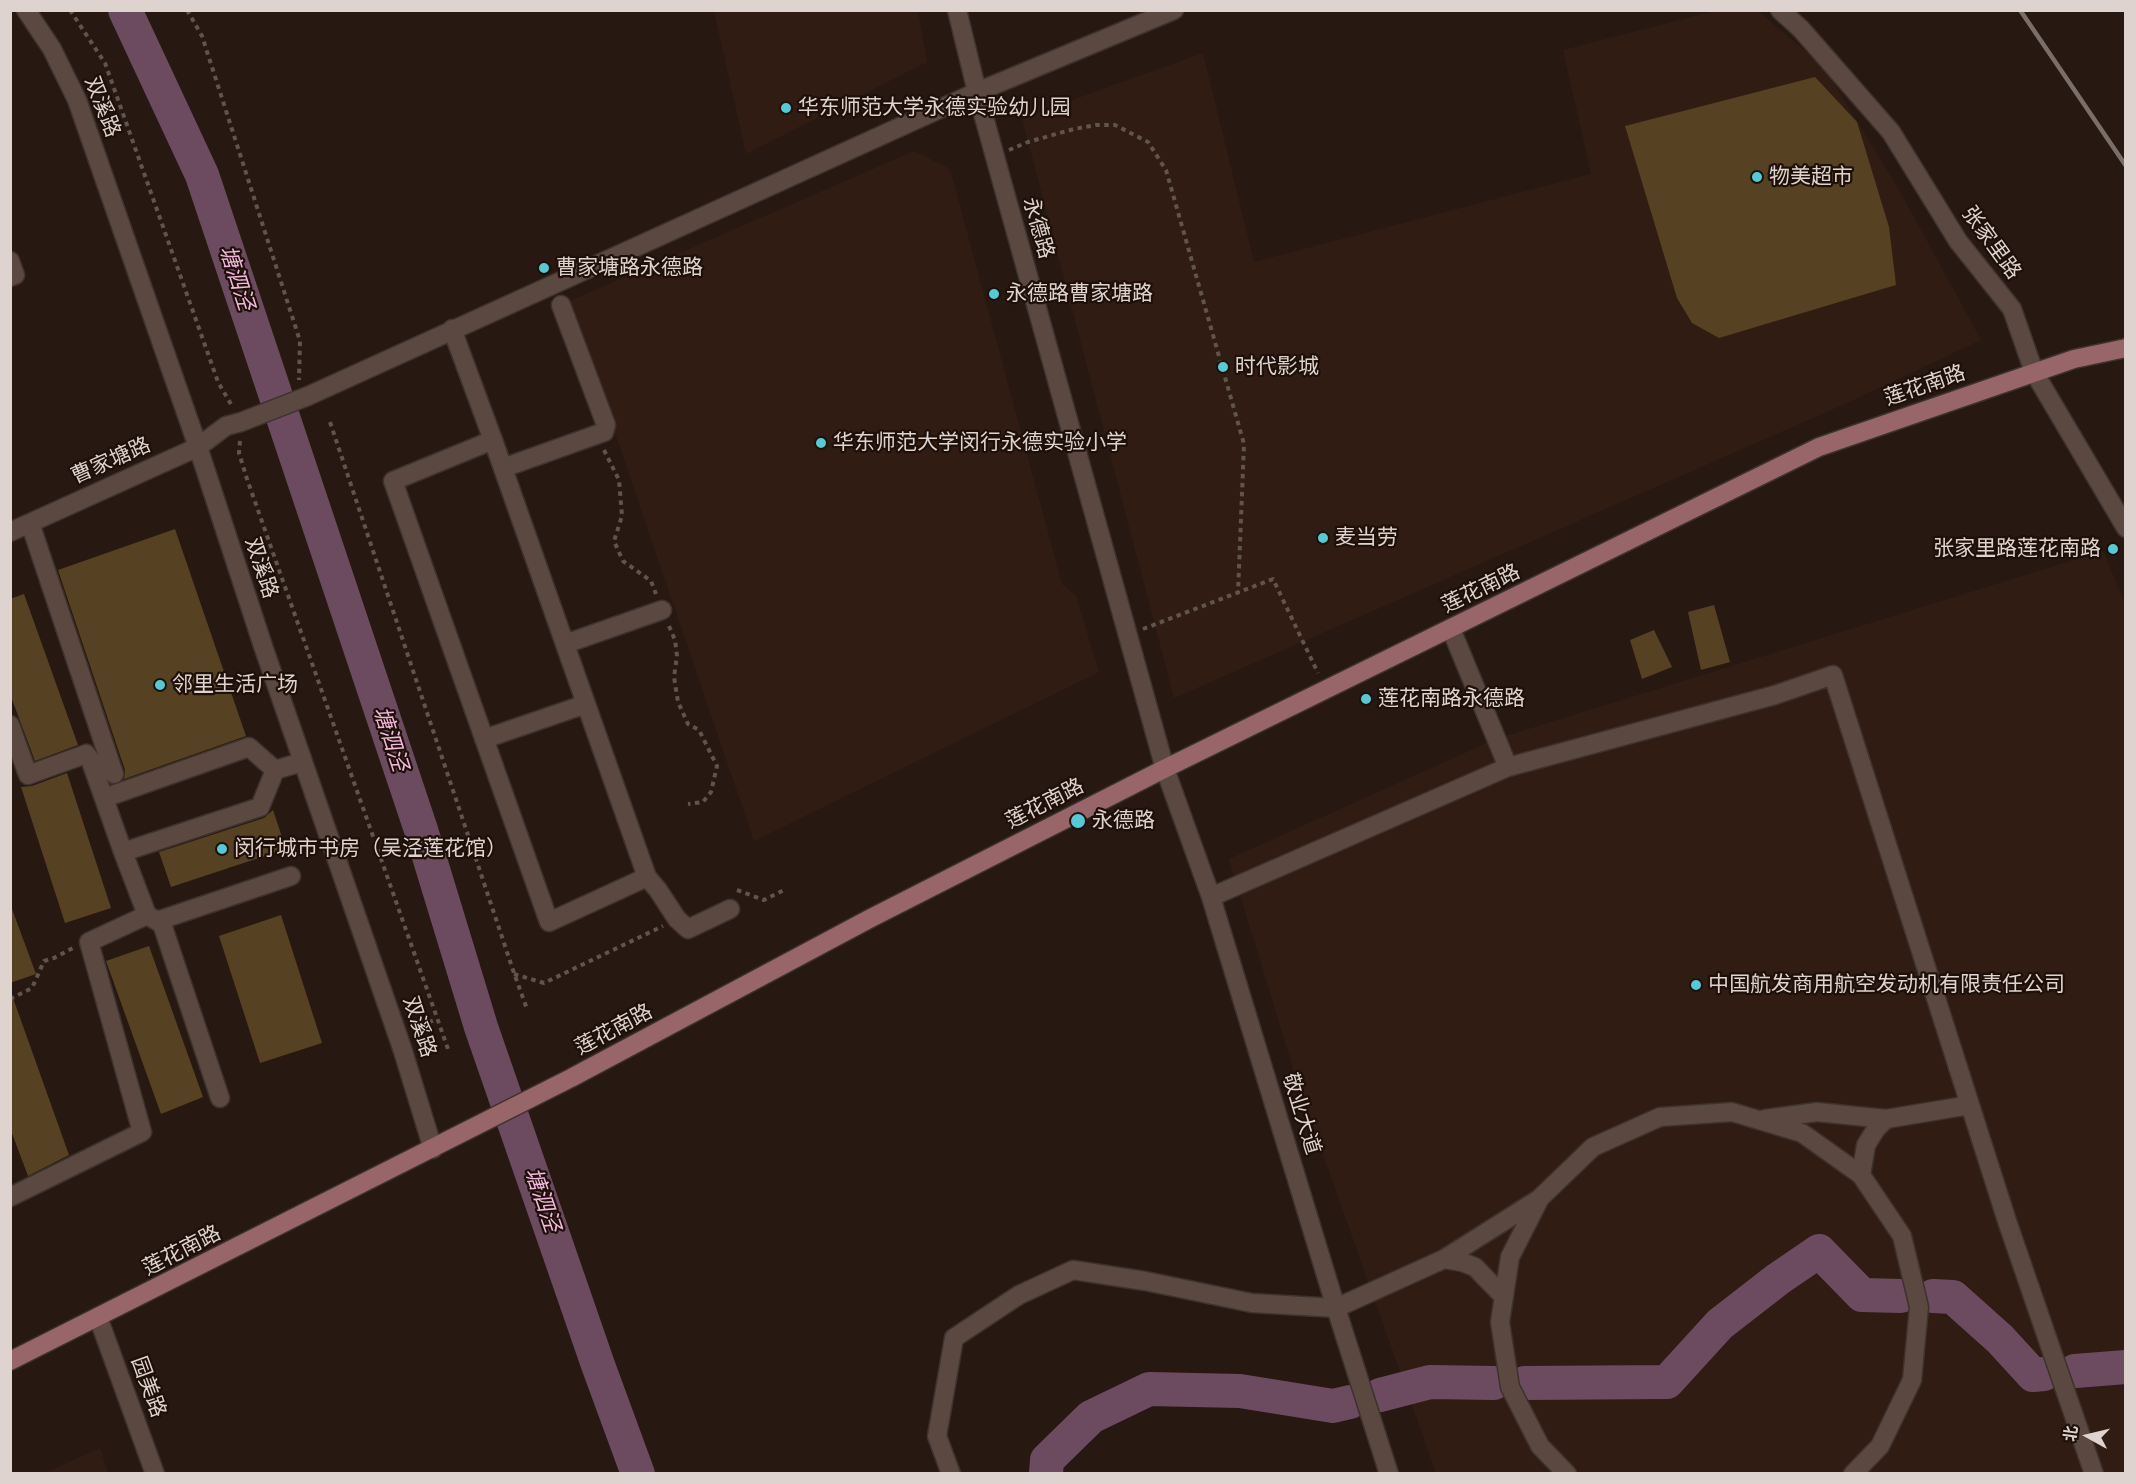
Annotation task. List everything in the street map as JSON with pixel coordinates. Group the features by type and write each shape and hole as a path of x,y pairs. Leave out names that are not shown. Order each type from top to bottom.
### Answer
{"main road":[{"name":"莲花南路","path":"10,1361 433,1149 871,918 1165,769 1819,447 2074,359 2126,348"}],"street":[{"name":"双溪路","path":"26,10 52,49 78,100 198,447 302,762 399,1037 433,1149"},
{"name":"永德路","path":"957,10 977,92 1165,769"},
{"name":"曹家塘路","path":"10,532 198,447 233,424 303,390 452,329 977,92 1174,10"},
{"name":"张家里路","path":"1780,10 1801,29 1891,132 1959,241 2012,309 2034,372 2126,528"},
{"path":"10,261 15,275 10,277"},
{"path":"503,468 604,432 606,425 561,305"},
{"path":"452,329 647,877 676,919 688,929 730,909"},
{"path":"493,440 393,481 549,922 647,877"},
{"path":"30,523 114,774"},
{"path":"565,644 662,609"},
{"path":"1451,629 1508,767"},
{"path":"1211,897 1508,767 1764,698 1833,675 2007,1221 2094,1473"},
{"path":"484,739 586,704"},
{"path":"10,725 28,775 86,754 90,759 123,852 152,918 162,924 220,1098"},
{"path":"104,798 249,747 275,770"},
{"path":"275,770 302,762"},
{"name":"敬业大道","path":"1165,769 1211,897 1336,1308 1389,1473"},
{"path":"123,852 260,807 275,770"},
{"path":"10,1197 142,1132 89,942 152,918 291,876"},
{"path":"1757,1120 1817,1112 1886,1119 1970,1105"},
{"path":"951,1473 937,1436 954,1338 1019,1295 1073,1270 1145,1281 1252,1303 1336,1308 1444,1259 1540,1198 1593,1147 1660,1117 1732,1112 1802,1132 1861,1175 1902,1236 1919,1307 1912,1380 1880,1446 1852,1473"},
{"path":"1861,1175 1866,1145 1876,1129 1886,1119"},
{"path":"1540,1198 1510,1257 1500,1322 1510,1387 1540,1446 1567,1473"},
{"path":"1444,1259 1475,1267 1504,1297"},
{"name":"园美路","path":"98,1317 155,1473"}],"path":[{"path":"70,10 105,63 233,424 247,479 448,1049"},
{"path":"187,10 202,36 300,341 303,390"},
{"path":"995,156 1028,142 1096,125 1115,125 1148,142 1158,155 1166,170 1244,444 1238,593"},
{"path":"330,422 527,1009"},
{"path":"1128,634 1273,579 1326,690"},
{"path":"733,889 765,900 786,889"},
{"path":"514,973 544,983 676,919"},
{"path":"10,999 32,988 44,961 91,941 89,942"},
{"path":"409,1030 437,1019"}],"shaded area":[{"name":"华东师范大学永德实验幼儿园","path":"714,11 918,11 927,62 746,154"},
{"path":"1715,11 1758,11 1823,66 1898,188 1981,340 1845,404 1174,698 1022,118 1203,53 1254,262 1591,174 1563,50"},
{"name":"华东师范大学闵行永德实验小学","path":"914,151 950,169 1062,584 1076,596 1099,672 754,841 570,301"},
{"name":"中国航发商用航空发动机有限责任公司","path":"2103,551 2126,605 2125,1473 1436,1473 1298,1084 1229,859 1496,739"},
{"path":"100,1448 108,1473 45,1473"}],"building":[{"name":"物美超市","path":"1815,77 1857,122 1889,227 1896,285 1719,338 1692,323 1677,298 1625,126"},
{"name":"邻里生活广场","path":"175,529 246,736 124,779 125,770 58,570"},
{"path":"24,594 78,745 35,761 10,694 10,599"},
{"path":"1714,605 1730,662 1701,670 1688,612"},
{"path":"1654,630 1672,667 1642,679 1630,640"},
{"path":"67,773 111,908 65,923 21,787 32,786"},
{"name":"闵行城市书房（吴泾莲花馆）","path":"273,810 286,849 171,887 159,852 264,818"},
{"path":"12,909 36,974 10,983 10,910"},
{"path":"281,915 322,1043 260,1063 219,936"},
{"path":"149,946 203,1097 161,1114 106,961"},
{"path":"10,998 13,998 69,1155 28,1176 10,1128"}],"waterway":[{"name":"塘泗泾","path":"125,10 202,175 421,830 481,1027 638,1474"},
{"path":"1525,1383 1667,1382 1720,1324 1819,1251 1862,1295 1901,1296"},
{"path":"1933,1296 1953,1297 2000,1339 2033,1375 2044,1374"},
{"path":"2075,1371 2126,1367"},
{"path":"1380,1395 1430,1382 1494,1383"},
{"path":"1046,1474 1047,1460 1091,1417 1149,1389 1240,1391 1333,1406 1350,1402"}],"railway":[{"path":"2020,10 2126,166"}],"place":[{"name":"华东师范大学永德实验幼儿园","path":"786,108"},
{"name":"物美超市","path":"1757,177"},
{"name":"曹家塘路永德路","path":"544,268"},
{"name":"永德路曹家塘路","path":"994,294"},
{"name":"时代影城","path":"1223,367"},
{"name":"华东师范大学闵行永德实验小学","path":"821,443"},
{"name":"麦当劳","path":"1323,538"},
{"name":"张家里路莲花南路","path":"2113,549"},
{"name":"邻里生活广场","path":"160,685"},
{"name":"莲花南路永德路","path":"1366,699"},
{"name":"永德路","path":"1078,821"},
{"name":"闵行城市书房（吴泾莲花馆）","path":"222,849"},
{"name":"中国航发商用航空发动机有限责任公司","path":"1696,985"}]}
